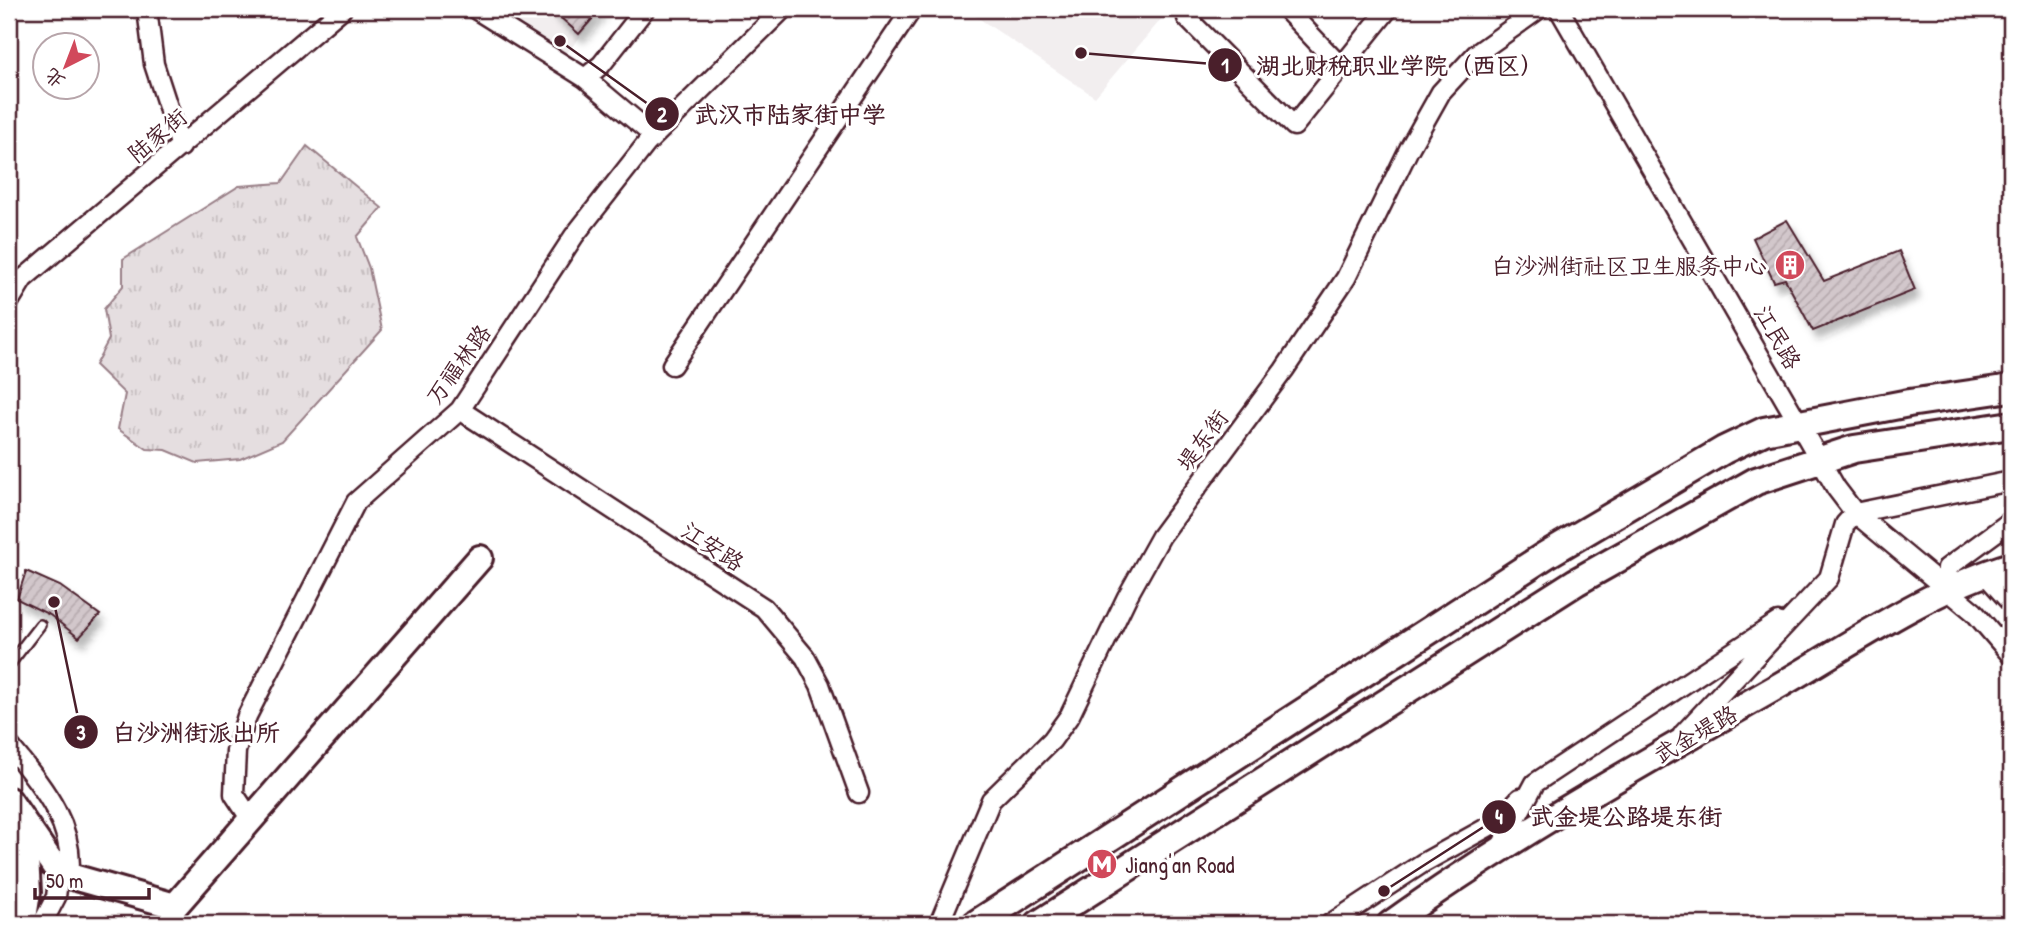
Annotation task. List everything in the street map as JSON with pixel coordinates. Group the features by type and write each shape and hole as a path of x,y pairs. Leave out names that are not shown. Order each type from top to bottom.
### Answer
{"main road":[{"path":"976,924 1546,555 1724,450 1764,430 1909,403 2011,388"},
{"path":"1039,924 1576,582 1756,481 1854,449 2011,425"}],"street":[{"path":"147,9 154,64 181,147"},
{"name":"陆家街","path":"9,302 23,279 342,9"},
{"path":"475,9 585,78 654,136"},
{"path":"585,78 601,65 645,9"},
{"name":"万福林路","path":"250,818 234,794 236,751 247,716 356,502 460,410 574,236 654,136 783,9"},
{"path":"672,365 912,9"},
{"path":"1195,9 1187,18 1294,126 1388,9"},
{"path":"1286,9 1341,66"},
{"name":"堤东街","path":"939,924 990,800 1052,740 1070,715 1127,597 1161,536 1284,370 1346,278 1409,149 1441,92 1476,54 1539,9"},
{"name":"江民路","path":"1559,9 1836,488 1855,513 1975,612 2011,655"},
{"name":"江安路","path":"460,410 764,608 805,657 820,685 859,793"},
{"path":"1671,747 1829,578 1841,534 1855,513 2011,481"},
{"path":"1947,589 1947,568 2011,521"},
{"path":"9,800 64,875 175,906 480,558"},
{"name":"武金堤路","path":"1390,924 1497,854 1671,747 1947,589 2011,565"},
{"path":"1984,573 2011,603"},
{"path":"1329,924 1423,863 1497,822 1535,783 1804,605"},
{"path":"9,745 43,788 66,831 72,855 57,897 42,924"},
{"path":"1497,854 1535,783"},
{"path":"23,924 28,892 24,822"}],"lane":[{"path":"9,665 40,625"}],"shaded area":[{"path":"493,9 602,9 564,57 523,25"},
{"path":"965,9 1170,9 1095,97"}],"green space":[{"path":"307,146 382,208 357,237 369,268 382,330 282,441 240,459 197,463 166,450 147,449 118,429 125,394 95,365 109,339 104,309 123,286 123,259 239,186 281,183"}],"building":[{"path":"551,9 601,9 579,34"},
{"name":"白沙洲街社区卫生服务中心","path":"1787,220 1824,281 1899,251 1915,290 1813,331 1785,279 1774,282 1753,238"},
{"path":"26,571 60,586 100,615 79,638 50,615 17,599"}],"place":[{"name":"武汉市陆家街中学","path":"560,41"},
{"name":"湖北财税职业学院（西区）","path":"1081,53"},
{"name":"白沙洲街社区卫生服务中心","path":"1790,265"},
{"name":"白沙洲街派出所","path":"54,602"},
{"name":"Jiang'an Road","path":"1102,864"},
{"name":"武金堤公路堤东街","path":"1384,891"}]}
